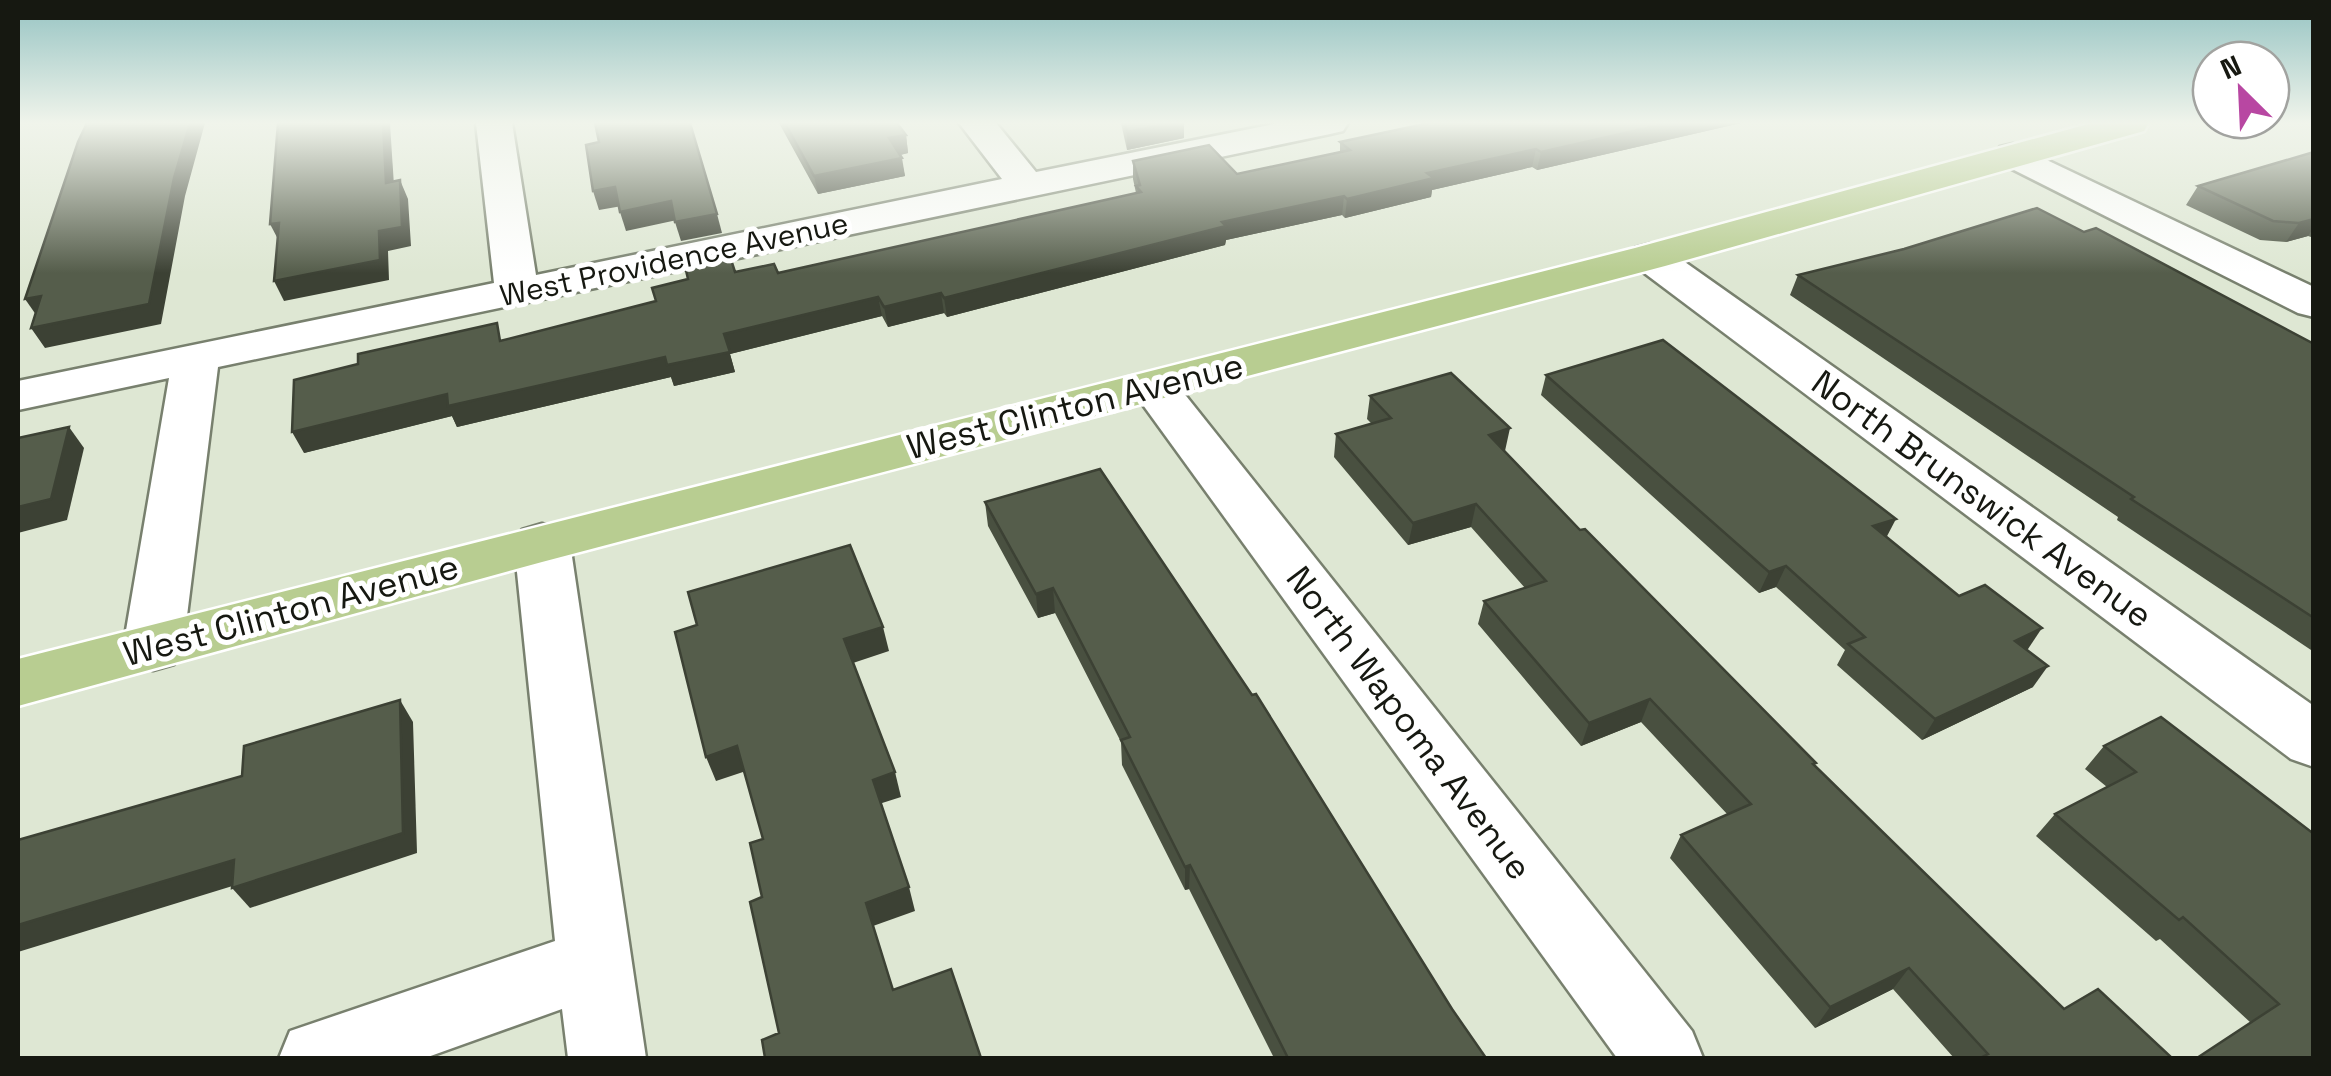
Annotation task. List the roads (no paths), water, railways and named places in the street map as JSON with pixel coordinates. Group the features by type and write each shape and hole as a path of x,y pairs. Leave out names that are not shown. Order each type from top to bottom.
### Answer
{"main road":[{"name":"West Clinton Avenue","path":"18,683 542,543 1650,257 1948,173"}],"street":[{"path":"501,173 517,292"},
{"path":"1017,173 1027,186"},
{"name":"West Providence Avenue","path":"18,395 1088,173"},
{"path":"2050,173 2314,304"},
{"name":"North Brunswick Avenue","path":"1650,257 2314,740"},
{"path":"152,648 196,357"},
{"name":"North Wapoma Avenue","path":"1154,386 1664,1058"},
{"path":"542,543 607,1058"},
{"path":"318,1058 595,962"}]}
